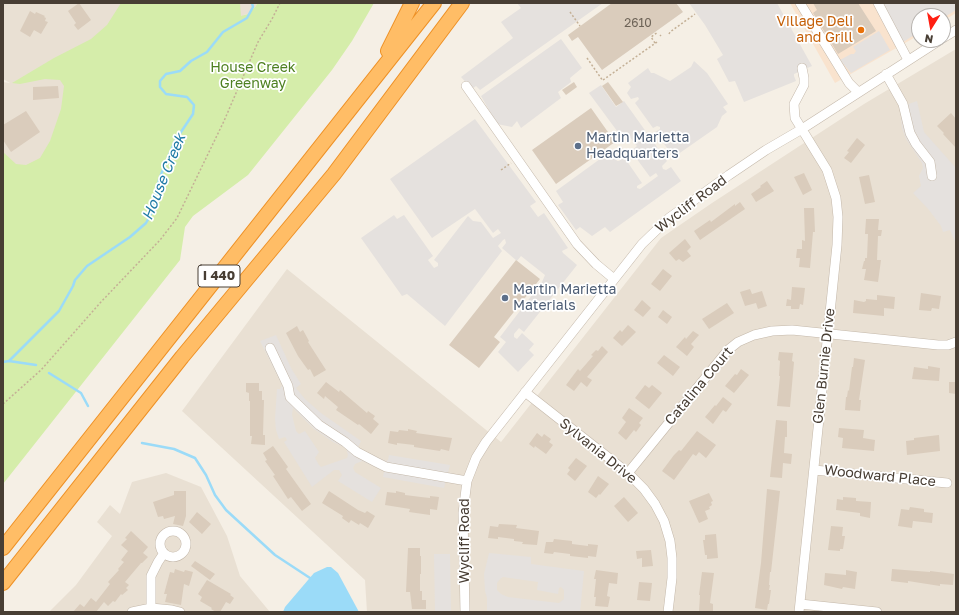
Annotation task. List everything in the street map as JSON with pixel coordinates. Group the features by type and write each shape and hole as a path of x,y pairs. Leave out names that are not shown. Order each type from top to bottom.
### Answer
{"highway":[{"path":"373,81 412,3"},
{"name":"I 440","path":"3,548 434,3"},
{"name":"I 440","path":"3,583 182,357 334,174 462,3"}],"street":[{"path":"800,3 849,83 858,92"},
{"path":"878,3 908,60"},
{"name":"Wycliff Road","path":"464,612 463,513 467,482 471,468 479,452 642,244 669,218 766,150 802,129 927,48"},
{"name":"Glen Burnie Drive","path":"799,608 838,238 838,208 834,189 827,170 795,118 794,104 804,85 802,68"},
{"path":"886,74 903,104 910,134 930,162 932,176"},
{"path":"466,86 577,244 596,264 614,279"},
{"name":"Catalina Court","path":"628,473 728,350 738,342 754,335 772,331 792,330 938,345 948,345 956,342"},
{"path":"270,348 288,386 290,397 319,425 346,442 357,452 386,466 467,482"},
{"name":"Sylvania Drive","path":"525,392 628,473 644,489 655,504 664,521 670,541 672,578 668,612"},
{"name":"Woodward Place","path":"814,470 947,483"},
{"path":"151,608 151,576 164,553"},
{"path":"132,612 151,608 180,612"},
{"path":"799,608 877,612"}],"path":[{"path":"3,404 40,370 100,303 160,240 177,218 230,109 258,42 280,3"},
{"path":"570,12 580,26"},
{"path":"669,34 695,14"},
{"path":"587,58 603,81 656,43 651,37 658,32"},
{"path":"501,170 509,164"}],"shaded area":[{"path":"3,3 257,3 248,14 244,15 161,188 152,201 145,218 3,356 3,82 10,83 3,79"},
{"path":"517,3 603,3 480,90 476,86 472,89 461,77 513,38 501,22 521,8"},
{"path":"689,3 777,3 812,66 794,74 796,81 744,102 735,81 729,82 717,59 723,55 705,25"},
{"path":"790,3 956,3 956,13 951,16 951,8 911,8 911,40 835,83"},
{"path":"876,3 956,3 956,10 951,13 951,8 911,8 911,37 900,44"},
{"path":"879,31 890,50 851,73 840,60 854,54 856,51 853,47"},
{"path":"561,39 582,68 570,78 571,82 558,92 561,98 521,128 517,121 512,127 497,124 481,96"},
{"path":"956,49 956,612 367,612 365,580 182,411 287,269 501,442 661,238 864,104"},
{"path":"694,61 707,73 728,104 723,107 727,112 722,116 717,127 674,157 655,132 660,129 660,127 657,126 653,128 635,103 639,99 638,97 631,99 627,93 631,87 628,83 648,68 651,73 670,81 691,67"},
{"path":"601,85 616,107 624,101 667,161 662,166 663,169 666,170 671,167 681,181 610,232 605,227 592,236 580,227 576,230 558,205 563,202 556,191 611,151 617,161 624,157 642,183 637,186 637,188 640,189 658,176 656,173 650,177 631,151 637,146 628,135 623,139 589,93"},
{"path":"917,101 924,132 956,168 955,242 950,230 943,232 941,226 929,210 913,193 921,186 919,176 923,168 922,163 906,139 902,128 900,107"},
{"path":"475,119 536,202 530,206 538,217 544,213 568,248 562,251 563,253 577,265 524,332 519,328 514,334 514,337 517,339 522,333 534,344 529,350 534,355 518,372 498,352 506,342 500,337 542,282 545,275 521,256 517,261 502,248 506,243 505,239 498,246 502,251 445,326 407,294 402,296 361,238 394,215 397,219 404,215 433,256 428,260 434,268 438,266 438,263 434,260 468,216 473,221 481,222 493,238 501,233 498,229 493,233 475,209 432,238 390,179"},
{"path":"276,335 291,368 301,384 296,388 305,399 321,413 361,441 358,447 360,449 386,461 388,460 389,455 450,465 444,488 383,477 384,471 362,461 355,464 353,468 355,472 381,488 372,502 338,481 342,475 339,470 334,470 312,487 284,442 287,440 286,438 279,439 275,419 277,389 280,389 282,385 260,341","holes":["293,408 314,429 333,442 346,448 348,455 347,458 321,467 315,458 319,452 305,431 299,434 296,431 292,415"]},
{"path":"166,473 201,487 227,536 240,576 270,612 49,612 76,585 112,536 97,522 110,505 120,514 132,482"},
{"path":"489,553 531,557 531,564 584,571 580,612 487,611 484,574","holes":["503,577 538,582 537,590 558,594 559,588 561,587 564,590 564,599 559,603 508,597 501,594 497,590 497,583"]},
{"path":"434,554 450,554 451,612 435,612"}],"green space":[{"name":"House Creek Greenway","path":"121,3 240,3 241,16 248,14 257,3 374,3 352,41 332,70 248,175 193,216 185,227 180,260 3,484 3,152 16,164 26,165 40,158 50,141 61,109 64,86 60,80 45,79 20,84 12,83 54,58 91,39 107,25"}],"water":[{"path":"327,567 331,567 338,573 359,612 283,612 285,607 314,573"}],"building":[{"path":"79,3 91,20 78,30 74,25 76,23 68,11"},
{"path":"612,3 676,3 683,12 602,70 578,37 572,41 568,35"},
{"path":"813,3 858,3 876,31 838,54 813,13 817,10"},
{"path":"30,11 35,14 36,12 45,16 45,21 48,22 41,34 34,30 30,37 20,31"},
{"path":"574,82 577,87 566,95 562,90"},
{"path":"608,82 623,102 616,106 602,86"},
{"path":"58,86 59,98 33,100 33,87"},
{"path":"591,108 615,142 556,184 532,150"},
{"path":"26,111 40,132 11,152 3,140 3,125"},
{"path":"951,113 956,119 956,148 937,126"},
{"path":"857,138 865,145 851,163 844,158 849,152 847,151"},
{"path":"804,173 812,190 803,195 794,177"},
{"path":"869,175 875,202 865,204 859,177"},
{"path":"767,181 774,191 756,202 751,194"},
{"path":"740,202 745,209 700,240 694,231 710,220 711,222"},
{"path":"804,208 814,208 815,232 813,232 810,268 799,267 800,258 796,258 797,249 802,249 802,240 805,241"},
{"path":"866,219 879,219 878,230 882,230 881,236 878,236 877,260 881,260 878,282 864,280 866,269 862,269 865,258 867,258 868,234 865,234"},
{"path":"685,239 691,247 687,251 691,256 683,262 679,259 676,261 669,253"},
{"name":"Martin Marietta Materials","path":"516,260 540,279 494,337 500,342 479,368 449,345"},
{"path":"663,269 672,276 660,291 651,284"},
{"path":"792,287 805,288 803,305 800,304 799,309 791,309 791,306 786,306 787,299 791,300"},
{"path":"750,289 752,294 762,291 767,306 758,309 756,303 745,306 740,292"},
{"path":"921,293 941,296 939,309 932,308 931,311 919,310"},
{"path":"877,295 895,297 894,309 884,308 884,316 853,313 854,300 864,302 866,299 877,300"},
{"path":"642,300 651,308 643,317 634,310"},
{"path":"727,303 734,313 709,329 702,319"},
{"path":"663,310 672,317 667,324 658,317"},
{"path":"628,325 636,332 622,346 613,338 620,330 622,332"},
{"path":"297,326 300,332 303,330 309,341 308,342 326,370 314,377 310,369 308,370 298,356 286,333"},
{"path":"693,331 699,335 691,344 694,347 687,356 676,347"},
{"path":"602,346 608,352 587,377 592,380 587,387 581,382 574,391 566,385 578,369 580,371 593,356 591,355 596,350 598,351"},
{"path":"779,352 793,353 792,361 794,362 790,407 777,406 780,376 780,361 778,360"},
{"path":"664,355 680,367 673,376 657,363"},
{"path":"854,358 865,360 859,400 861,400 860,411 845,410 846,397 848,390 849,391"},
{"path":"928,366 940,368 939,381 912,379 914,367 928,369"},
{"path":"741,369 749,375 734,393 725,386"},
{"path":"326,382 339,392 340,390 367,413 368,411 375,416 373,419 379,424 371,434 359,424 358,425 336,410 338,407 325,396 324,399 317,393"},
{"path":"949,382 956,382 956,394 949,393"},
{"path":"246,383 259,383 259,391 262,391 262,400 264,400 263,435 265,435 265,445 251,444 250,401 249,393 246,392"},
{"path":"645,385 649,388 652,385 662,393 649,409 635,398"},
{"path":"723,397 732,404 726,412 723,410 713,424 705,417"},
{"path":"629,408 643,418 639,423 641,425 636,432 634,430 626,440 618,433 626,422 622,418"},
{"path":"776,420 787,421 787,437 785,437 784,453 792,454 791,464 783,463 782,478 770,477"},
{"path":"839,428 864,430 863,438 875,440 874,451 842,448 843,438 838,437"},
{"path":"408,429 417,431 416,433 452,438 449,451 414,447 414,445 397,443 397,445 388,443 390,431 408,431"},
{"path":"697,431 716,445 706,458 699,452 696,456 693,454 674,480 662,471 674,455 679,450 681,451"},
{"path":"537,433 542,437 544,434 551,439 549,442 553,445 546,454 535,446 534,448 529,444"},
{"path":"939,435 940,451 907,455 906,441 914,440 914,438"},
{"path":"273,446 288,467 286,469 311,504 302,511 291,497 288,499 273,476 275,475 265,461 267,460 263,453"},
{"path":"576,458 587,466 575,481 567,474 570,470 568,468"},
{"path":"598,476 609,484 596,498 588,492"},
{"path":"767,489 780,491 770,572 769,590 771,590 767,610 755,608 761,563"},
{"path":"174,491 186,491 186,516 183,526 173,524 175,516 164,519 163,516 158,517 153,502 174,495"},
{"path":"329,491 358,510 365,513 367,511 375,516 368,528 351,520 349,523 342,518 343,516 322,503"},
{"path":"396,491 405,493 405,495 430,498 430,496 439,497 437,510 430,509 430,515 409,512 410,509 385,505 387,492 396,493"},
{"path":"709,493 713,501 711,502 712,505 709,507 710,509 705,511 708,519 699,523 689,501"},
{"path":"624,497 638,513 628,522 614,506"},
{"path":"843,497 856,498 856,501 871,502 870,518 860,516 860,513 836,510 837,499 843,500"},
{"path":"910,507 924,509 924,512 933,513 932,523 913,521 912,528 898,526 901,509 909,510"},
{"path":"197,512 211,524 202,534 189,522"},
{"path":"499,524 517,525 516,528 539,531 537,545 522,544 523,542 514,541 514,539 498,537 498,539 488,538 490,526 498,527"},
{"path":"831,526 843,527 842,536 845,536 843,549 840,549 840,551 828,550"},
{"path":"131,531 148,547 143,553 148,557 125,582 129,585 126,588 128,590 122,595 121,594 115,602 113,601 108,606 104,602 96,612 73,612 80,604 84,607 91,598 96,602 110,584 108,582 124,562 121,560 128,551 121,545 127,539 125,538"},
{"path":"716,534 718,558 707,559 703,540 705,540 705,535"},
{"path":"554,539 572,541 572,544 588,546 588,544 598,545 596,557 588,556 588,558 570,556 570,554 554,552 553,554 544,553 546,542 553,542"},
{"path":"408,548 420,548 420,591 422,591 422,600 426,600 426,609 412,609 410,592 406,592"},
{"path":"651,550 653,566 642,567 642,558 637,559 636,551"},
{"path":"195,561 215,574 210,580 191,566"},
{"path":"175,569 184,572 185,570 193,572 189,586 184,584 181,605 165,602 167,594 164,594 170,572 174,573"},
{"path":"892,569 954,574 953,585 940,584 940,586 908,581 908,583 891,581"},
{"path":"596,570 618,573 617,584 609,583 607,596 610,597 608,607 595,606 596,597 594,597 596,579 594,579"},
{"path":"846,570 857,572 855,589 843,587 842,589 824,585 825,573 846,575"},
{"path":"702,572 714,573 710,603 713,604 713,612 699,612 699,595"},
{"path":"207,580 231,594 230,595 234,598 230,604 226,602 220,612 216,612 200,601 202,597 198,594"},
{"path":"639,582 652,583 650,601 637,600"}],"waterway":[{"name":"House Creek","path":"3,362 9,361 59,311 75,280 87,266 130,237 146,223 151,214 159,180 164,167 175,141 193,114 194,105 187,97 166,94 160,87 160,81 166,74 180,71 191,61 207,52 223,32 247,18 253,7 252,3"},
{"path":"9,361 36,365"},
{"path":"49,373 81,393 88,406"},
{"path":"142,443 174,449 195,458 206,475 215,495 226,510 275,555 310,578"}],"place":[{"name":"Village Deli and Grill","path":"861,30"},
{"name":"Martin Marietta Headquarters","path":"578,146"},
{"name":"Martin Marietta Materials","path":"505,298"}]}
